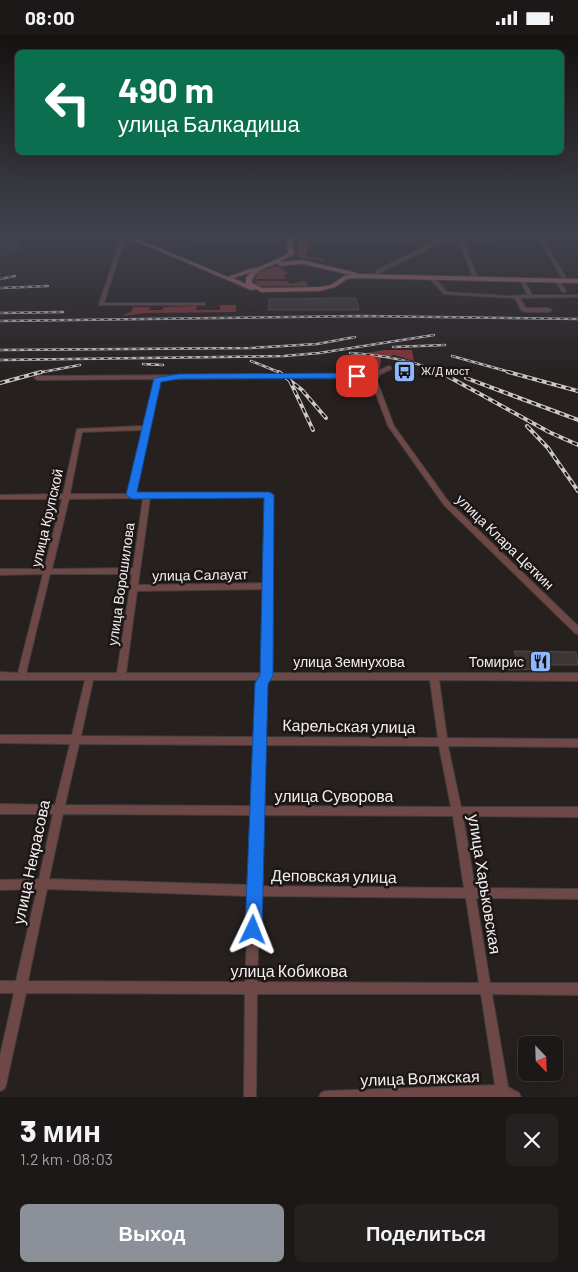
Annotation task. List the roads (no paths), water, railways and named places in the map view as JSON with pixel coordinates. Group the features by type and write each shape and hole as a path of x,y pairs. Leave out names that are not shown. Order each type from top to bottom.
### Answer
{"main road":[{"path":"245,285 261,290 320,289 333,286"},
{"path":"250,285 261,290"}],"street":[{"path":"106,285 100,302 104,305 203,304"},
{"path":"438,285 445,293 517,297 578,296"},
{"path":"524,285 530,297"},
{"path":"560,285 564,291"},
{"path":"517,297 524,310 549,310"},
{"path":"37,378 374,376 376,373 388,368"},
{"name":"улица Клара Цеткин","path":"374,376 391,425 446,503 578,631"},
{"path":"132,495 157,380 179,377"},
{"name":"улица Крупской","path":"20,676 66,496 79,429 146,428"},
{"path":"0,497 269,495 266,676 262,683 258,741 258,811 251,988 250,1097"},
{"name":"улица Ворошилова","path":"122,676 135,571 147,496"},
{"name":"улица Салауат","path":"0,572 135,571"},
{"name":"улица Салауат","path":"133,588 267,586"},
{"name":"улица Земнухова","path":"0,676 578,677"},
{"name":"улица Харьковская","path":"434,676 443,743 457,811 503,1094"},
{"name":"улица Некрасова","path":"0,1085 58,810 90,677"},
{"name":"Карельская улица","path":"0,739 578,743"},
{"name":"улица Суворова","path":"0,809 578,811"},
{"name":"Деповская улица","path":"0,885 43,884 255,891 578,893"},
{"name":"улица Кобикова","path":"0,987 578,989"},
{"name":"улица Волжская","path":"325,1097 503,1094 515,1097"}],"railway":[{"path":"0,288 48,286"},
{"path":"0,313 63,312"},
{"path":"0,321 361,316 578,319"},
{"path":"0,360 284,356 319,353 434,335"},
{"path":"0,350 250,348 317,344 355,337"},
{"path":"393,347 445,345"},
{"path":"350,353 397,359 443,373"},
{"path":"452,356 513,373"},
{"path":"251,361 280,372"},
{"path":"143,364 163,365"},
{"path":"38,373 80,365"},
{"path":"280,372 302,390 326,418"},
{"path":"440,372 549,432 578,445"},
{"path":"508,372 578,391"},
{"path":"0,383 38,373"},
{"path":"466,378 578,420"},
{"path":"290,381 313,430"},
{"path":"527,426 548,448 578,491"}],"place":[{"name":"Ж/Д мост","path":"405,371"},
{"name":"Томирис","path":"540,662"}]}
